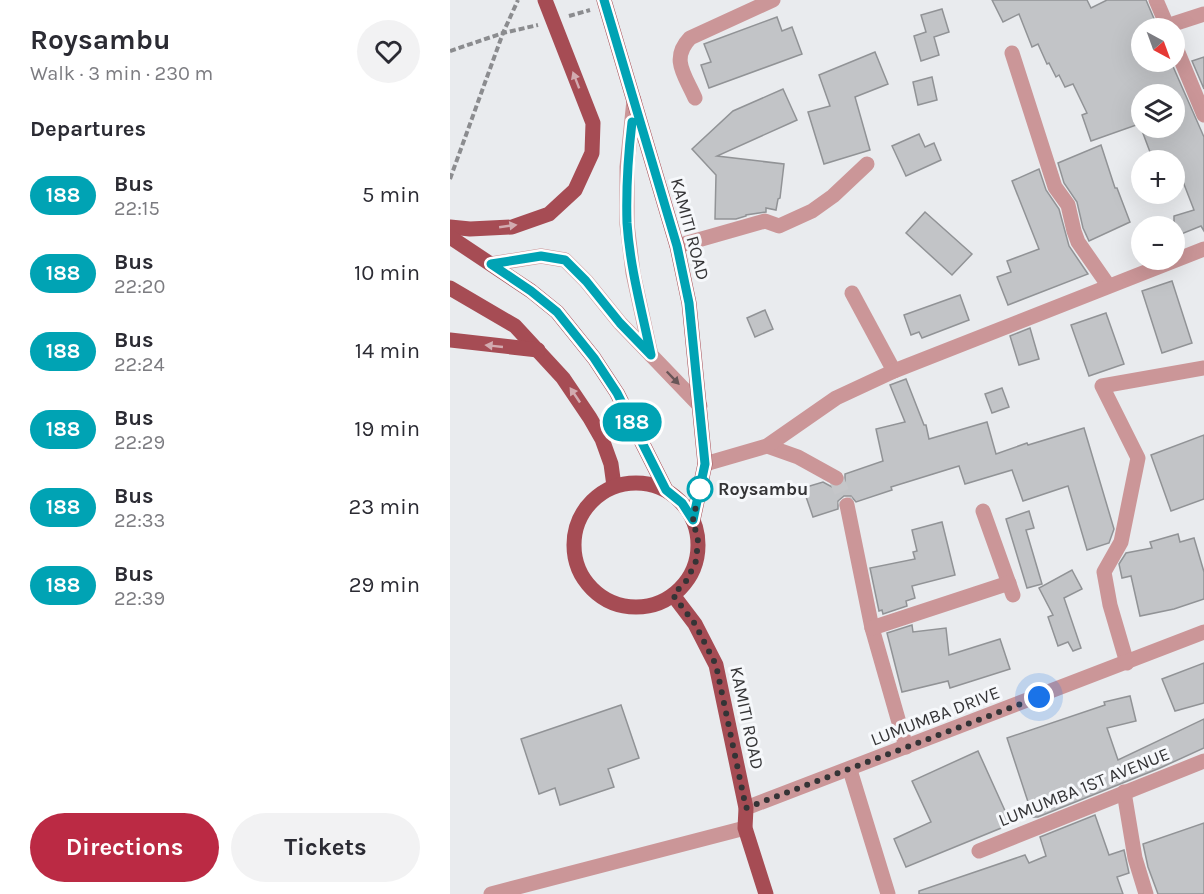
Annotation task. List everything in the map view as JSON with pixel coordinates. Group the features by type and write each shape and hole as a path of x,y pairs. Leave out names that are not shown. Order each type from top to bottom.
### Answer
{"main road":[{"path":"450,227 470,229 512,227 549,214 576,190 592,153 593,123 545,0"},
{"name":"KAMITI ROAD","path":"604,2 677,246 689,303 705,464 693,520 698,541 696,561 687,580 673,595 695,624 716,665 746,808 745,828 766,894"},
{"path":"450,237 531,291 557,312 594,358 617,393 666,490"},
{"path":"450,288 515,326 563,378 602,439 611,464 614,486"},
{"path":"450,340 538,350"},
{"path":"673,595 655,604 635,608 615,604 597,594 583,579 575,560 573,540 578,520 590,502 614,486 626,483 647,483 666,490 682,503 693,520"}],"street":[{"path":"695,98 679,61 684,44 690,38 773,0"},
{"path":"1156,0 1164,18"},
{"path":"1185,21 1204,14"},
{"path":"1012,53 1055,187 1068,204 1078,242 1108,285"},
{"path":"1185,70 1204,115"},
{"name":"KAMITI ROAD","path":"634,100 627,167 627,224 633,273 651,355"},
{"path":"677,246 765,221 779,226 812,211 833,196 867,164"},
{"path":"705,464 767,446 836,399 894,371 1204,249"},
{"path":"491,264 541,256 565,260 586,281 620,323 700,406"},
{"path":"852,293 894,371"},
{"path":"1127,663 1110,605 1104,572 1121,542 1138,458 1102,386 1204,368"},
{"path":"767,446 798,457 836,477"},
{"path":"847,505 872,628 906,747"},
{"path":"872,628 1011,589 983,511"},
{"name":"LUMUMBA DRIVE","path":"746,808 850,770 1204,632"},
{"name":"LUMUMBA 1ST AVENUE","path":"979,851 1204,761"},
{"path":"850,770 888,894"},
{"path":"1124,792 1135,858 1146,894"},
{"path":"491,894 745,828"}],"path":[{"path":"450,179 503,33 518,0"},
{"path":"450,51 503,33 553,21 604,2"}],"building":[{"path":"992,0 1087,0 1091,8 1107,0 1146,0 1154,18 1131,18 1131,72 1175,72 1181,84 1131,84 1131,127 1091,141 1082,115 1087,113 1073,84 1065,87 1059,75 1056,77 1049,63 1047,64 1038,44 1032,47 1019,14 1003,22"},
{"path":"942,9 949,32 934,37 939,55 921,61 914,36 926,32 921,15"},
{"path":"777,17 782,31 792,27 802,54 709,88 701,65 711,62 704,44"},
{"path":"875,52 888,84 855,97 870,150 824,164 808,112 830,106 819,75"},
{"path":"1204,57 1204,89 1192,61"},
{"path":"932,77 937,100 918,105 913,82"},
{"path":"783,89 797,120 717,156 784,164 780,198 776,210 766,208 766,212 736,219 715,219 716,175 692,149 733,111"},
{"path":"1185,94 1204,137 1204,231 1201,226 1185,233 1185,216 1174,216 1194,210 1185,187 1185,150 1149,150 1145,138 1185,138"},
{"path":"919,134 925,147 934,143 941,160 906,176 892,146"},
{"path":"1101,145 1115,188 1117,188 1130,222 1089,241 1083,228 1077,202 1064,183 1058,163"},
{"path":"1039,169 1046,190 1059,209 1069,246 1088,274 1008,305 997,277 1011,272 1007,261 1039,249 1012,181"},
{"path":"925,212 972,254 952,275 906,233"},
{"path":"1172,281 1192,343 1162,353 1142,291"},
{"path":"960,295 969,320 922,338 919,332 911,335 904,315"},
{"path":"765,310 773,329 755,337 747,318"},
{"path":"1106,313 1124,364 1089,376 1071,325"},
{"path":"1030,328 1039,359 1019,365 1010,336"},
{"path":"906,379 924,425 926,425 929,439 987,422 996,454 1084,428 1114,529 1109,543 1087,550 1068,486 1023,501 1012,470 965,484 959,466 891,487 892,490 856,502 851,496 844,496 838,501 838,509 813,517 803,488 823,482 832,487 840,487 845,482 845,474 883,461 876,429 905,422 890,385"},
{"path":"1002,388 1009,407 992,413 985,394"},
{"path":"1204,435 1204,499 1171,511 1151,455"},
{"path":"1029,511 1034,528 1026,530 1042,584 1027,588 1006,519"},
{"path":"942,522 955,575 912,586 915,598 906,601 907,606 883,614 882,610 879,611 870,568 915,559 913,552 917,551 912,530"},
{"path":"1178,534 1180,542 1194,538 1204,572 1204,599 1174,609 1140,616 1131,576 1122,578 1119,564 1126,553 1152,548 1150,542"},
{"path":"1072,570 1082,589 1064,598 1081,648 1073,651 1068,642 1058,646 1048,617 1053,615 1039,588"},
{"path":"912,625 913,632 946,628 949,655 1000,639 1010,669 950,688 948,681 902,692 887,633"},
{"path":"1204,663 1204,703 1175,711 1162,679"},
{"path":"1130,696 1136,721 1107,728 1118,760 1204,719 1204,748 1160,768 1033,817 1007,738 1105,705 1104,702"},
{"path":"621,705 639,758 608,769 614,787 560,805 555,788 539,794 521,739"},
{"path":"978,751 1011,824 906,867 894,839 931,822 912,781"},
{"path":"1095,815 1109,855 1124,850 1129,873 1117,877 1123,894 919,894 919,891 1025,855 1029,863 1046,856 1040,837"},
{"path":"1204,823 1204,894 1158,894 1148,867 1143,844"}],"tunnel":[{"path":"836,478 847,505"}],"bus line":[{"name":"188","path":"604,0 677,246 689,303 705,464 693,520 682,503 666,490 617,393 594,358 557,312 491,264 541,256 565,260 651,355 633,273 627,224 627,167 632,122"}],"place":[{"name":"Roysambu","path":"700,489"}],"route":[{"path":"700,489 701,483 693,520 698,541 696,561 687,580 673,595 695,624 716,665 746,808 1039,697"}]}
